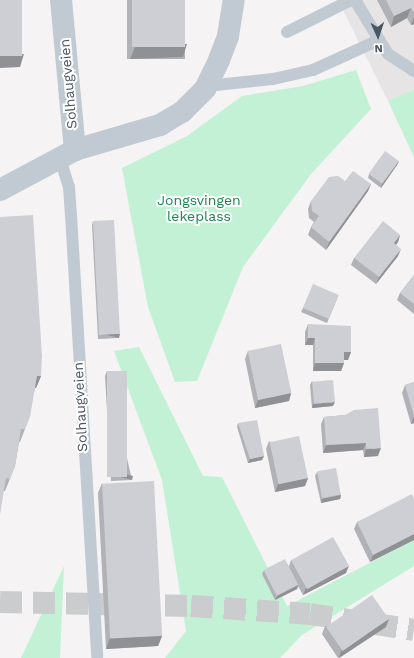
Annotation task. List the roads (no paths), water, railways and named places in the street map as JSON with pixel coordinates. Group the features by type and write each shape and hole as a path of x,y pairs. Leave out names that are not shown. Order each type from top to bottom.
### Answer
{"street":[{"name":"Solhaugveien","path":"61,0 67,154"},
{"path":"0,190 67,154 160,125 182,112 207,86 228,36 234,0"}],"lane":[{"path":"287,32 351,0"},
{"path":"355,0 377,41 388,54 414,71"},
{"path":"207,86 273,79 313,70 377,41"},
{"name":"Solhaugveien","path":"67,154 72,215 97,656"}],"tunnel":[{"path":"0,602 191,606 310,614 414,630"}],"park label":[{"name":"Jongsvingen lekeplass","path":"199,208"}]}
